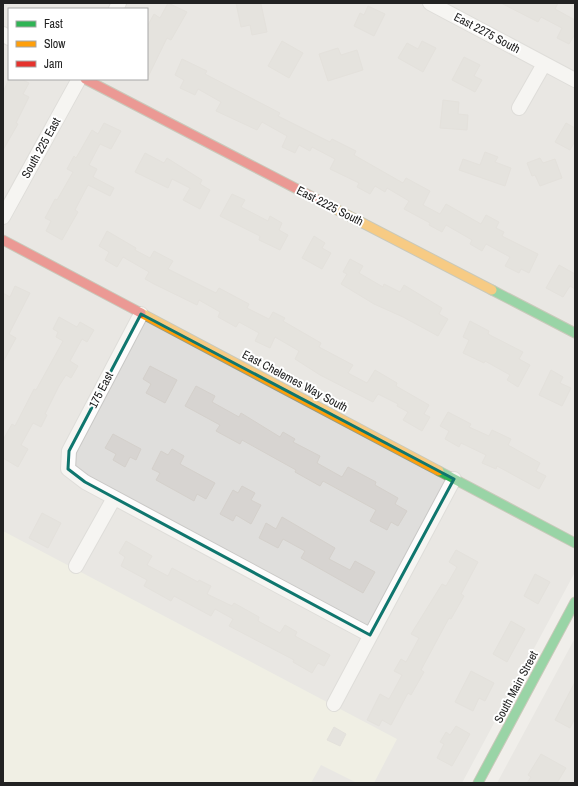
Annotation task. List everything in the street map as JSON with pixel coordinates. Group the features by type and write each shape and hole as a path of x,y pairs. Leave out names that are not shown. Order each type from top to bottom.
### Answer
{"street":[{"name":"East 2275 South","path":"430,3 575,80"},
{"path":"519,108 544,64"},
{"name":"South 225 East","path":"3,217 78,80"},
{"name":"East 2225 South","path":"87,80 575,333"},
{"name":"East Chelemes Way South","path":"3,240 575,543"},
{"name":"175 East","path":"114,498 85,482 68,469 70,451 141,314"},
{"path":"334,704 454,479"},
{"path":"76,566 114,498 370,635"},
{"name":"South Main Street","path":"478,783 575,602"}],"highlighted area":[{"path":"141,314 454,479 370,635 85,482 68,469 69,451"}],"shaded area":[{"path":"3,3 575,3 575,572 462,783 3,783"},
{"path":"575,638 575,783 497,783"}],"green space":[{"path":"3,531 397,739 374,783 357,783 321,765 311,783 3,783"}],"building":[{"path":"168,3 187,12 171,40 167,38 148,77 148,25 154,14 160,18"},
{"path":"236,3 261,4 267,32 252,35 250,25 241,27"},
{"path":"501,3 558,3 555,9 575,20 575,34 569,44 557,38 562,28 541,17 538,22"},
{"path":"368,6 385,14 374,36 354,26 360,13 364,15"},
{"path":"282,41 303,53 289,78 268,66"},
{"path":"422,41 436,48 423,72 398,58 407,43 418,49"},
{"path":"338,48 341,55 357,50 363,70 328,81 319,54"},
{"path":"464,57 480,65 474,76 482,80 475,92 452,80"},
{"path":"182,59 207,71 205,74 280,113 278,116 330,142 332,139 356,151 354,155 403,183 406,178 430,191 423,205 440,214 446,204 481,224 486,215 499,222 496,228 504,232 502,236 538,254 529,273 521,269 519,273 505,266 510,257 486,244 482,251 470,244 472,240 446,225 442,232 429,225 430,223 404,209 409,201 387,188 385,192 375,186 370,194 357,187 359,183 330,169 335,159 312,147 310,151 299,145 295,153 282,147 287,136 262,122 257,130 216,111 221,102 198,89 195,95 180,88 184,80 175,75"},
{"path":"9,80 23,80 29,83 23,94 29,97 16,123 18,124 3,150 3,92"},
{"path":"443,100 459,102 458,114 468,115 467,130 440,128"},
{"path":"104,123 121,131 111,149 100,144 89,165 97,169 93,177 114,188 110,196 88,185 75,210 78,212 62,240 46,231 51,221 45,218 55,199 57,200 73,172 67,169 74,156 76,158 92,130 98,134"},
{"path":"566,123 575,128 575,141 570,150 555,142"},
{"path":"485,152 498,157 495,162 511,168 505,186 459,170 463,159 480,165"},
{"path":"145,153 164,163 167,158 202,180 200,184 210,190 200,209 183,200 190,188 172,179 168,188 135,172"},
{"path":"540,158 543,163 555,159 562,178 540,186 535,175 532,176 527,163"},
{"path":"232,194 245,200 241,207 268,221 270,216 282,223 279,230 288,235 280,250 259,240 260,236 220,216"},
{"path":"107,231 136,248 135,250 150,258 154,251 173,261 168,269 216,293 219,288 249,304 247,308 269,319 273,312 285,318 283,321 321,343 319,347 353,365 348,373 367,383 375,370 397,383 396,386 429,405 424,414 430,417 422,431 403,420 408,412 397,406 398,404 378,394 373,402 320,375 295,359 299,351 275,337 270,348 255,341 259,333 239,322 236,327 218,317 220,312 199,300 197,305 145,279 149,272 123,257 117,267 105,260 109,252 99,246"},
{"path":"314,236 325,243 322,248 331,253 322,269 302,258"},
{"path":"350,259 363,266 359,273 383,287 384,284 400,292 404,285 442,308 439,314 448,319 438,336 403,317 374,304 341,284 347,274 343,272"},
{"path":"559,265 575,274 575,289 570,286 563,297 546,288"},
{"path":"15,286 30,293 9,334 16,338 3,362 3,293 10,297"},
{"path":"59,317 77,327 80,322 94,330 87,342 82,339 70,361 78,366 71,378 66,375 59,386 45,414 47,415 41,427 33,423 21,445 28,449 18,467 3,458 3,440 12,424 15,426 34,389 36,390 63,341 56,337 58,332 53,329"},
{"path":"470,321 489,331 488,334 523,352 519,359 530,365 518,387 507,380 510,375 485,361 484,363 463,353 469,340 463,337"},
{"path":"150,366 177,380 165,403 146,393 151,384 143,379"},
{"path":"551,370 563,377 560,383 571,388 562,406 539,395"},
{"path":"196,386 215,396 212,402 239,417 241,413 280,437 283,432 295,439 293,442 320,456 317,463 342,477 348,467 376,482 375,485 398,498 395,504 407,511 398,526 391,522 387,530 370,521 376,510 323,481 320,486 295,472 296,470 242,440 240,444 216,431 220,425 185,406"},
{"path":"448,412 471,424 469,427 489,436 492,430 511,439 508,445 540,463 536,471 546,476 539,489 497,466 496,469 482,463 486,455 461,443 459,447 445,439 449,431 440,426"},
{"path":"113,434 141,449 136,460 130,457 125,467 113,460 116,454 105,448"},
{"path":"172,449 184,456 180,464 215,483 206,499 197,494 194,501 156,480 160,473 152,469 161,451 168,455"},
{"path":"242,486 255,493 251,500 261,505 251,524 236,515 233,521 220,514 233,490 238,493"},
{"path":"42,513 61,523 48,548 29,538"},
{"path":"282,517 335,548 329,559 350,570 355,561 375,572 363,593 301,558 305,551 283,539 278,548 259,538 266,523 276,529"},
{"path":"126,541 152,556 147,565 168,576 172,568 198,582 199,580 211,586 207,594 232,606 234,603 259,617 258,621 280,633 285,625 297,632 295,636 330,655 324,666 318,663 312,673 293,662 294,660 229,626 233,619 215,609 211,616 174,596 171,601 144,586 147,580 121,566 125,557 119,553"},
{"path":"456,550 478,562 461,594 464,596 451,619 449,618 421,670 424,672 411,695 408,693 391,725 382,720 379,726 367,720 380,694 389,699 402,675 394,671 401,659 406,662 419,638 411,634 442,584 446,586 457,567 449,562"},
{"path":"535,574 550,582 538,604 524,596"},
{"path":"511,621 525,629 507,662 493,654"},
{"path":"471,671 494,683 485,701 479,698 473,711 455,702"},
{"path":"575,682 575,718 570,728 555,720"},
{"path":"456,726 470,734 452,766 437,758 444,744 440,742 446,732 450,735"},
{"path":"334,727 346,734 340,746 327,740"},
{"path":"541,754 566,768 557,783 527,783 531,777 528,775"}],"traffic: fast":[{"path":"492,290 575,333"},
{"path":"439,471 575,543"},
{"path":"478,783 575,602"}],"traffic: slow":[{"path":"324,203 492,290"},
{"path":"141,313 439,471"}],"traffic: jam":[{"path":"87,80 324,203"},
{"path":"3,240 141,313"}]}
